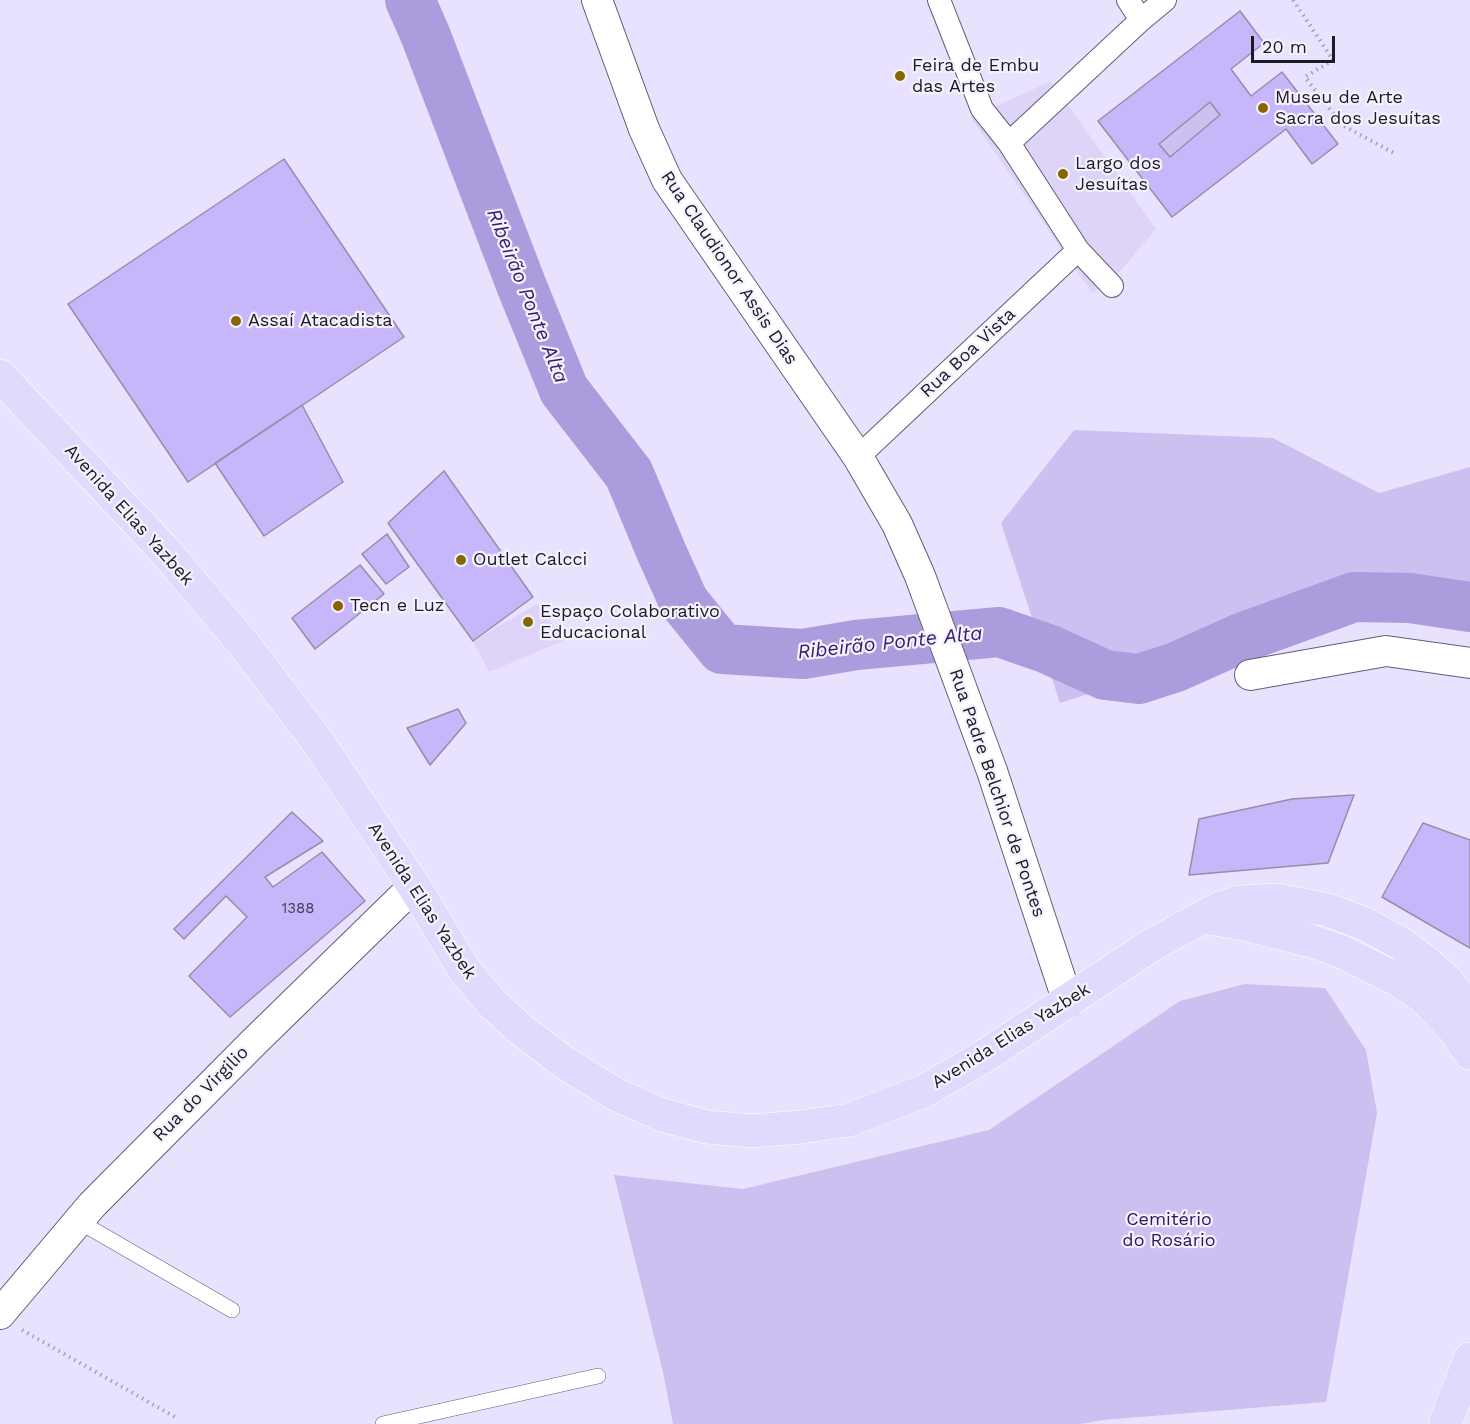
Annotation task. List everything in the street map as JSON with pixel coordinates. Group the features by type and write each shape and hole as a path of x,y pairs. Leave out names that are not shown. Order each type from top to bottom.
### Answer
{"main road":[{"name":"Avenida Elias Yazbek","path":"0,376 164,550 246,647 320,745 414,886 465,971 493,1004 519,1028 562,1061 615,1094 662,1115 707,1127 753,1131 849,1120 924,1091 983,1057 1150,946 1203,916 1239,902 1276,900 1328,910 1365,924 1400,943 1427,963 1446,980 1470,1012"},
{"path":"1203,916 1311,940 1340,951 1400,981 1422,996 1453,1028 1470,1053"},
{"path":"1445,1424 1470,1359"}],"street":[{"name":"Rua Claudionor Assis Dias","path":"597,0 644,129 667,180 858,457"},
{"path":"939,0 982,109 1009,143 1078,250 1112,286"},
{"path":"1128,0 1141,20"},
{"path":"1009,143 1165,0"},
{"name":"Rua Boa Vista","path":"858,457 1078,250"},
{"name":"Rua Padre Belchior de Pontes","path":"858,457 897,524 920,576 995,781 1068,1002"},
{"path":"1250,675 1386,651 1470,663"},
{"name":"Rua do Virgilio","path":"10,1322 78,1221 92,1205 414,886"}],"lane":[{"path":"78,1221 232,1310"},
{"path":"383,1424 598,1376"}],"path":[{"path":"1293,0 1333,60 1305,78 1342,125 1394,153"},
{"path":"10,1322 175,1417"}],"shaded area":[{"name":"Largo dos Jesuítas","path":"1051,81 1156,229 1115,277 1092,293 971,118"},
{"name":"Espaço Colaborativo Educacional","path":"537,604 565,640 489,672 473,641"}],"green space":[{"path":"1210,102 1220,115 1170,157 1159,144"},
{"path":"1074,430 1273,438 1379,493 1470,467 1470,626 1366,605 1060,703 1001,523"},
{"name":"Cemitério do Rosário","path":"1245,984 1325,988 1366,1050 1377,1113 1326,1402 1103,1420 1080,1424 673,1424 663,1372 614,1175 743,1189 989,1130 1180,1001"}],"building":[{"name":"Museu de Arte Sacra dos Jesuítas","path":"1240,11 1264,43 1231,69 1251,96 1282,72 1338,144 1312,164 1286,129 1172,217 1098,121","holes":["1210,102 1220,115 1170,157 1159,144"]},
{"name":"Assaí Atacadista","path":"284,159 404,337 188,482 68,304"},
{"path":"302,405 343,482 264,536 215,463"},
{"name":"Outlet Calcci","path":"444,471 533,597 473,641 388,523"},
{"path":"387,534 409,567 386,584 362,554"},
{"name":"Tecn e Luz","path":"360,565 384,594 315,649 292,618"},
{"path":"458,709 466,723 430,765 407,728"},
{"path":"1354,795 1328,863 1189,875 1199,819 1292,799"},
{"path":"292,812 323,841 265,877 273,887 322,852 365,901 230,1017 189,976 247,917 226,896 184,939 174,929"},
{"path":"1423,823 1470,840 1470,948 1382,897"}],"waterway":[{"name":"Ribeirão Ponte Alta","path":"410,0 564,390 629,474 684,602 722,649 803,654 856,645 999,632 1048,649 1105,675 1139,679 1176,667 1241,638 1354,597 1410,598 1470,607"}],"place":[{"name":"Feira de Embu das Artes","path":"900,76"},
{"name":"Museu de Arte Sacra dos Jesuítas","path":"1263,108"},
{"name":"Largo dos Jesuítas","path":"1063,174"},
{"name":"Assaí Atacadista","path":"236,321"},
{"name":"Outlet Calcci","path":"461,560"},
{"name":"Tecn e Luz","path":"338,606"},
{"name":"Espaço Colaborativo Educacional","path":"528,622"}]}
